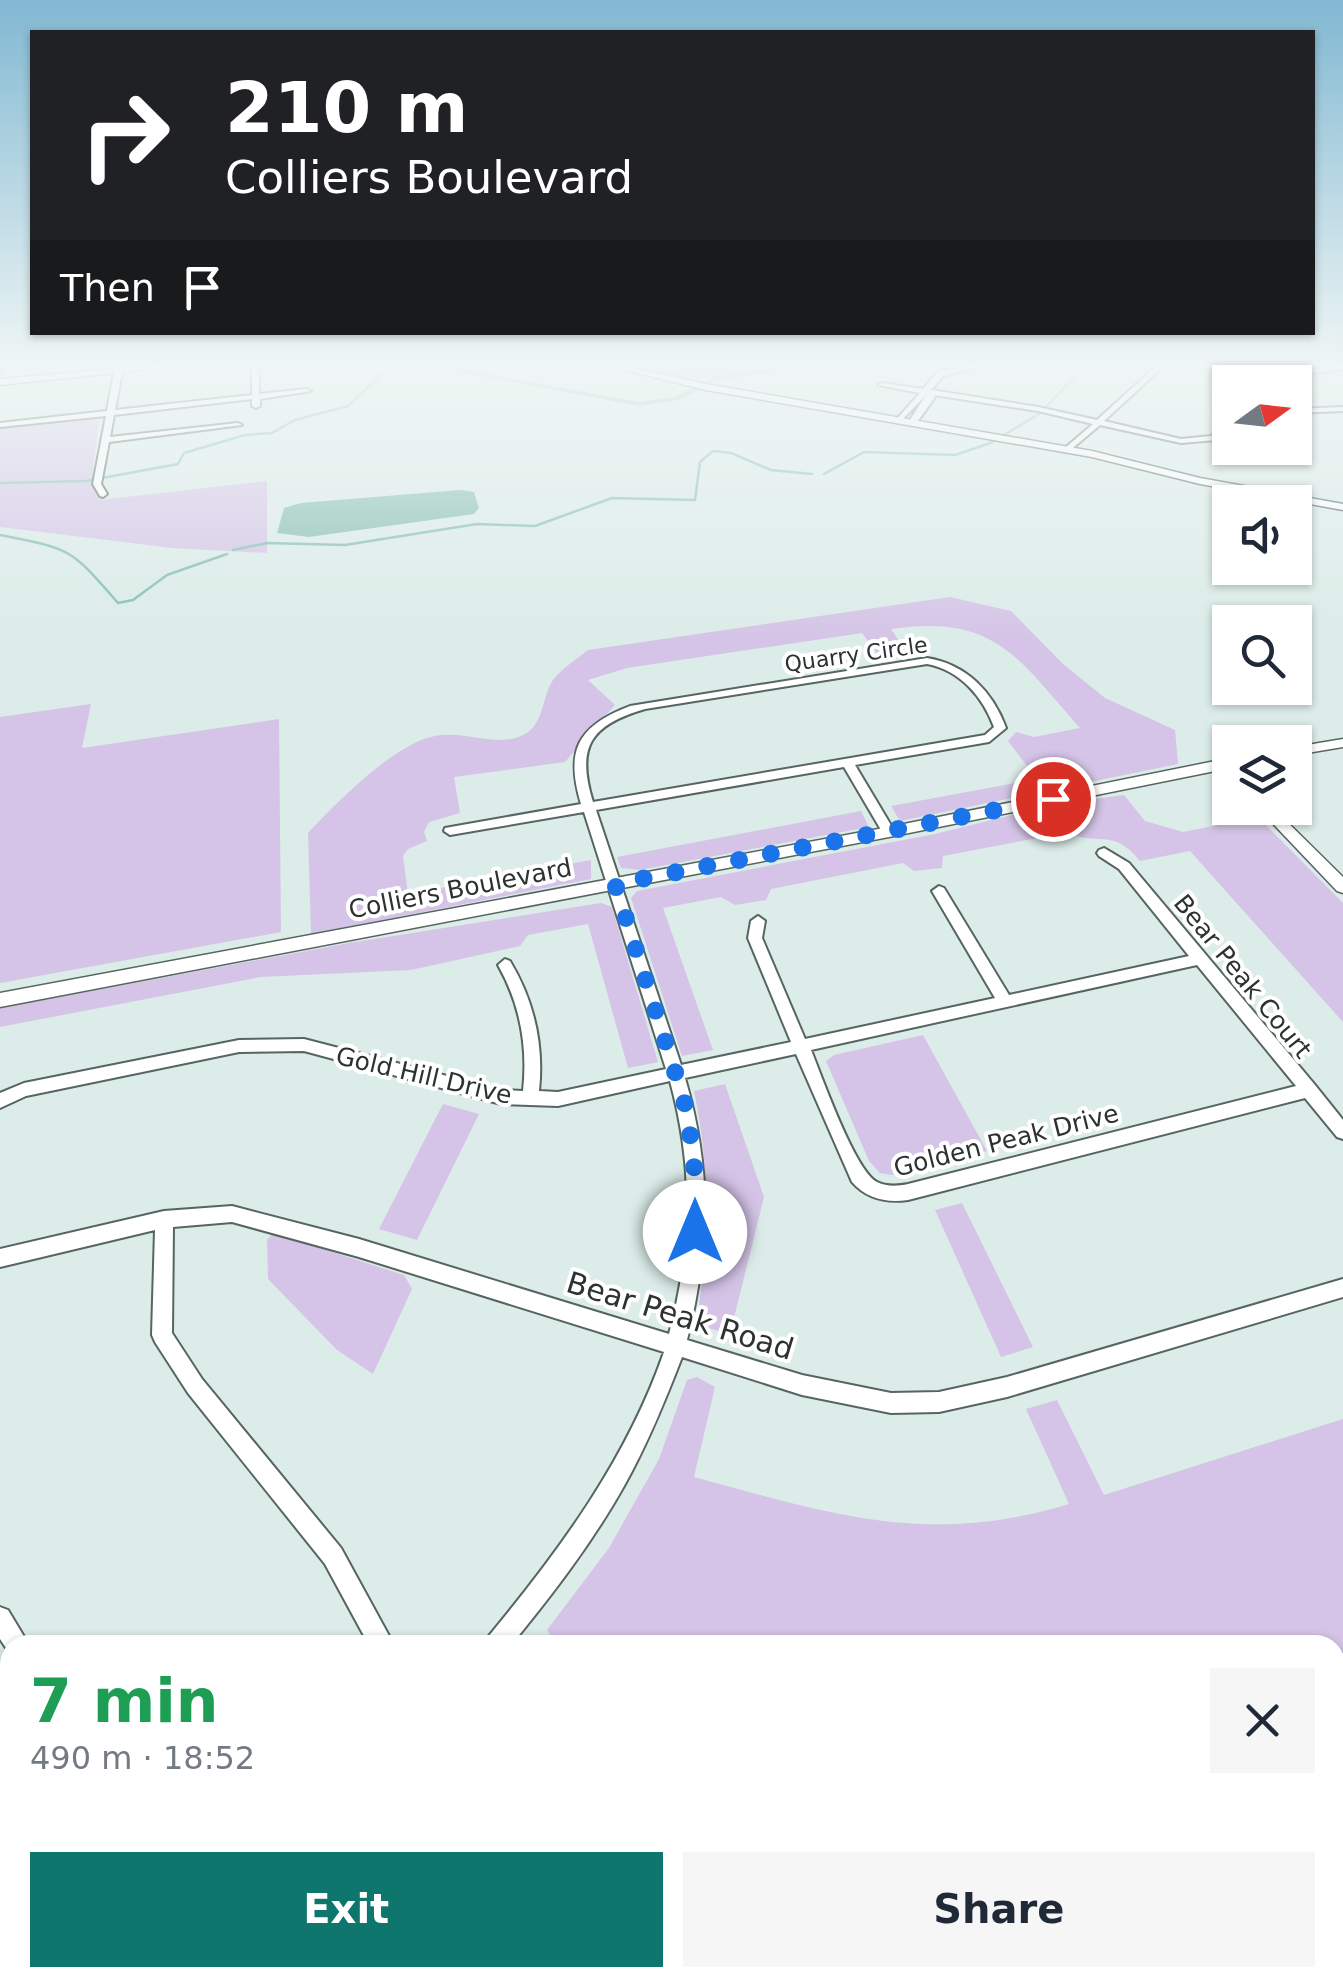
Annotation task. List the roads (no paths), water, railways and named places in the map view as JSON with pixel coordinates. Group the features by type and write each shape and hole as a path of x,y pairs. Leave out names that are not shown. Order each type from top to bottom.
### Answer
{"street":[{"path":"102,455 97,484 104,494"},
{"path":"1091,455 1343,506"},
{"name":"Quarry Circle","path":"504,1635 581,1539 620,1478 676,1346 689,1287 695,1232 694,1157 676,1074 590,806 580,774 579,754 585,743 615,716 644,706 942,662 962,673 999,720 1000,728 988,738 590,806"},
{"path":"1312,748 1343,743"},
{"path":"848,763 889,832"},
{"name":"Colliers Boulevard","path":"0,1000 1212,770"},
{"path":"450,831 590,806"},
{"path":"1281,825 1343,887"},
{"name":"Bear Peak Court","path":"1104,853 1124,866 1343,1132"},
{"path":"938,891 1006,1002"},
{"name":"Golden Peak Drive","path":"758,921 755,938 800,1047 858,1178 870,1188 890,1194 1309,1090"},
{"name":"Gold Hill Drive","path":"0,1101 24,1090 239,1046 273,1043 304,1045 450,1086 558,1100 1200,959"},
{"path":"505,964 518,984 533,1054 530,1099"},
{"name":"Bear Peak Road","path":"0,1258 164,1219 232,1214 358,1248 802,1385 891,1403 940,1402 1007,1387 1343,1288"},
{"path":"164,1219 162,1335 195,1386 334,1556 377,1635"}],"waterway":[{"path":"0,483 86,481 178,464 183,455"},
{"path":"233,550 267,543 345,545 477,524 535,526 612,498 695,500 700,462 709,455"},
{"path":"735,455 771,470 812,474"},
{"path":"824,474 859,455"},
{"path":"947,455 956,455"},
{"path":"0,535 68,554 118,603 133,600 167,575 227,554"}]}
